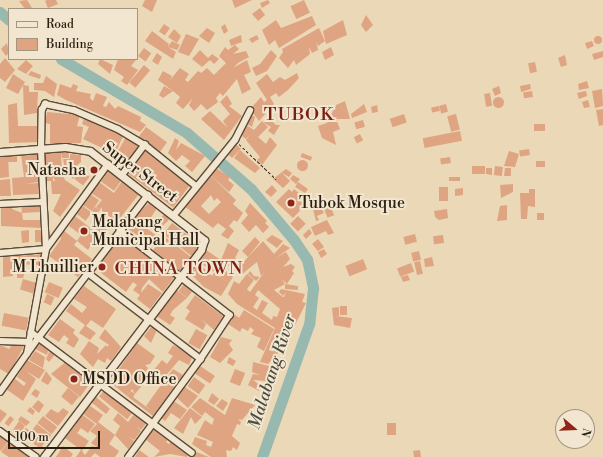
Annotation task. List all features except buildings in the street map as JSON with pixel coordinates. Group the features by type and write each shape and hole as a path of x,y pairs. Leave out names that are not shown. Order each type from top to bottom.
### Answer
{"street":[{"path":"26,354 32,332 46,249 42,202 41,149 42,110 48,102 91,117 145,145 196,185"},
{"path":"174,215 209,169 235,140 250,111"},
{"path":"122,175 145,145"},
{"name":"Super Street","path":"0,152 75,147 90,152 108,164 201,236 204,243 180,278"},
{"path":"0,253 46,249 108,164"},
{"path":"0,392 26,354 148,195"},
{"path":"0,204 42,202"},
{"path":"120,230 180,278 230,315 202,359 152,422 129,457"},
{"path":"88,273 202,359"},
{"path":"44,457 180,278"},
{"path":"32,332 192,453"},
{"path":"0,341 29,342"},
{"path":"0,431 36,457"}],"path":[{"path":"235,140 276,179"}],"waterway":[{"name":"Malabang River","path":"0,12 8,19"},
{"name":"Malabang River","path":"63,60 187,133 251,189 294,240 307,259 313,288 309,324 262,457"}],"place":[{"name":"Natasha","path":"94,170"},
{"name":"Tubok Mosque","path":"291,203"},
{"name":"Malabang Municipal Hall","path":"84,231"},
{"name":"M Lhuillier","path":"102,267"},
{"name":"MSDD Office","path":"74,379"}],"district":[{"name":"TUBOK","path":"299,115"},
{"name":"CHINA TOWN","path":"179,269"}]}
